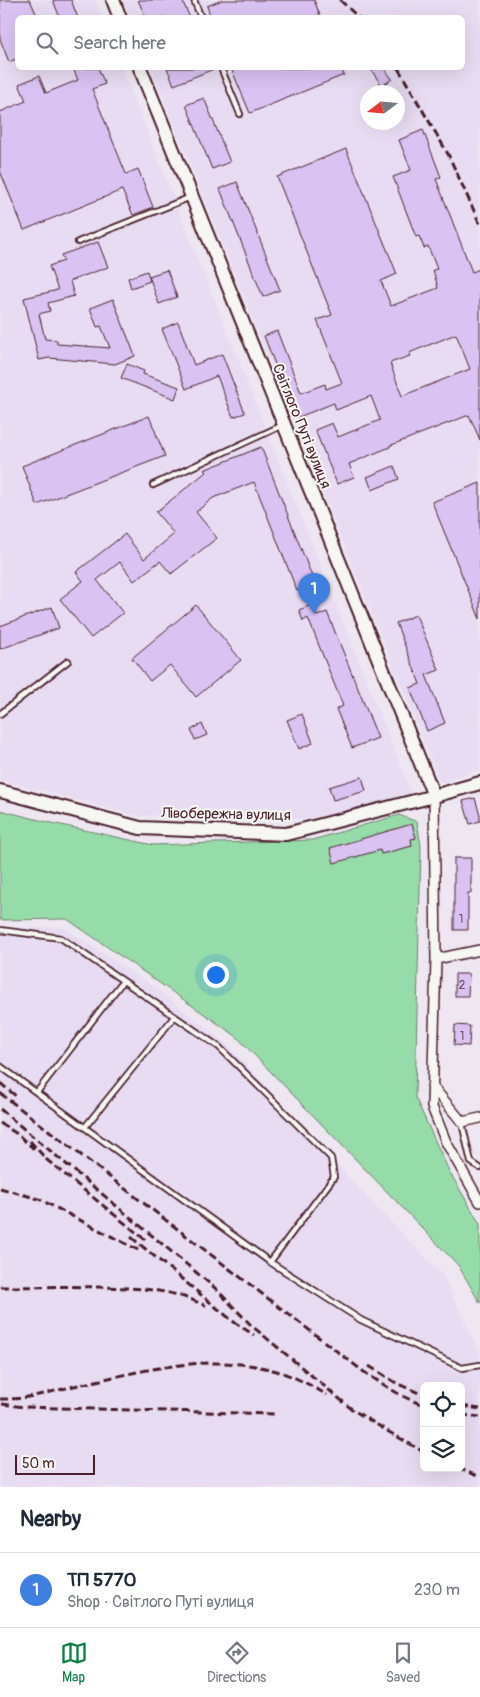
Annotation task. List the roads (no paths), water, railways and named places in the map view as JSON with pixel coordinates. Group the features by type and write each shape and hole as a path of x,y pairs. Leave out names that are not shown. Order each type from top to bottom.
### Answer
{"main road":[{"path":"113,0 119,15"},
{"name":"Світлого Путі вулиця","path":"141,70 434,796"},
{"name":"Лівобережна вулиця","path":"2,790 140,828 286,834 480,783"}],"street":[{"path":"434,796 436,959 432,1107 446,1142 480,1202"},
{"path":"436,959 480,950"},
{"path":"432,1086 462,1122 480,1118"}],"lane":[{"path":"194,0 200,15"},
{"path":"222,70 240,114"},
{"path":"78,242 192,197"},
{"path":"153,485 284,424"},
{"path":"0,714 68,661"},
{"path":"0,930 61,938 219,1047 331,1158 334,1177 270,1262"},
{"path":"36,1092 123,981"},
{"path":"85,1127 174,1016"},
{"path":"0,1066 270,1262 360,1320 462,1368 480,1365"},
{"path":"462,1122 471,1162 480,1168"}],"railway":[{"path":"340,0 356,15"},
{"path":"399,70 448,154 480,224"},
{"path":"0,1083 16,1096"},
{"path":"0,1093 364,1372 400,1395 420,1404"},
{"path":"0,1109 215,1288 252,1326 353,1410 420,1450"},
{"path":"0,1123 17,1134 34,1149"},
{"path":"30,1141 47,1160 148,1242"},
{"path":"0,1188 39,1199 140,1251"},
{"path":"131,1237 234,1322 254,1335"},
{"path":"0,1287 85,1287 153,1290 193,1300 206,1306"},
{"path":"0,1399 38,1395 146,1370 171,1366 220,1363 277,1371 327,1395"},
{"path":"369,1366 398,1384 420,1393"},
{"path":"2,1404 24,1407 275,1414"},
{"path":"465,1407 480,1409"},
{"path":"465,1415 480,1417"},
{"path":"465,1471 480,1477"}],"place":[{"name":"ТП 5770","path":"314,614"}]}
